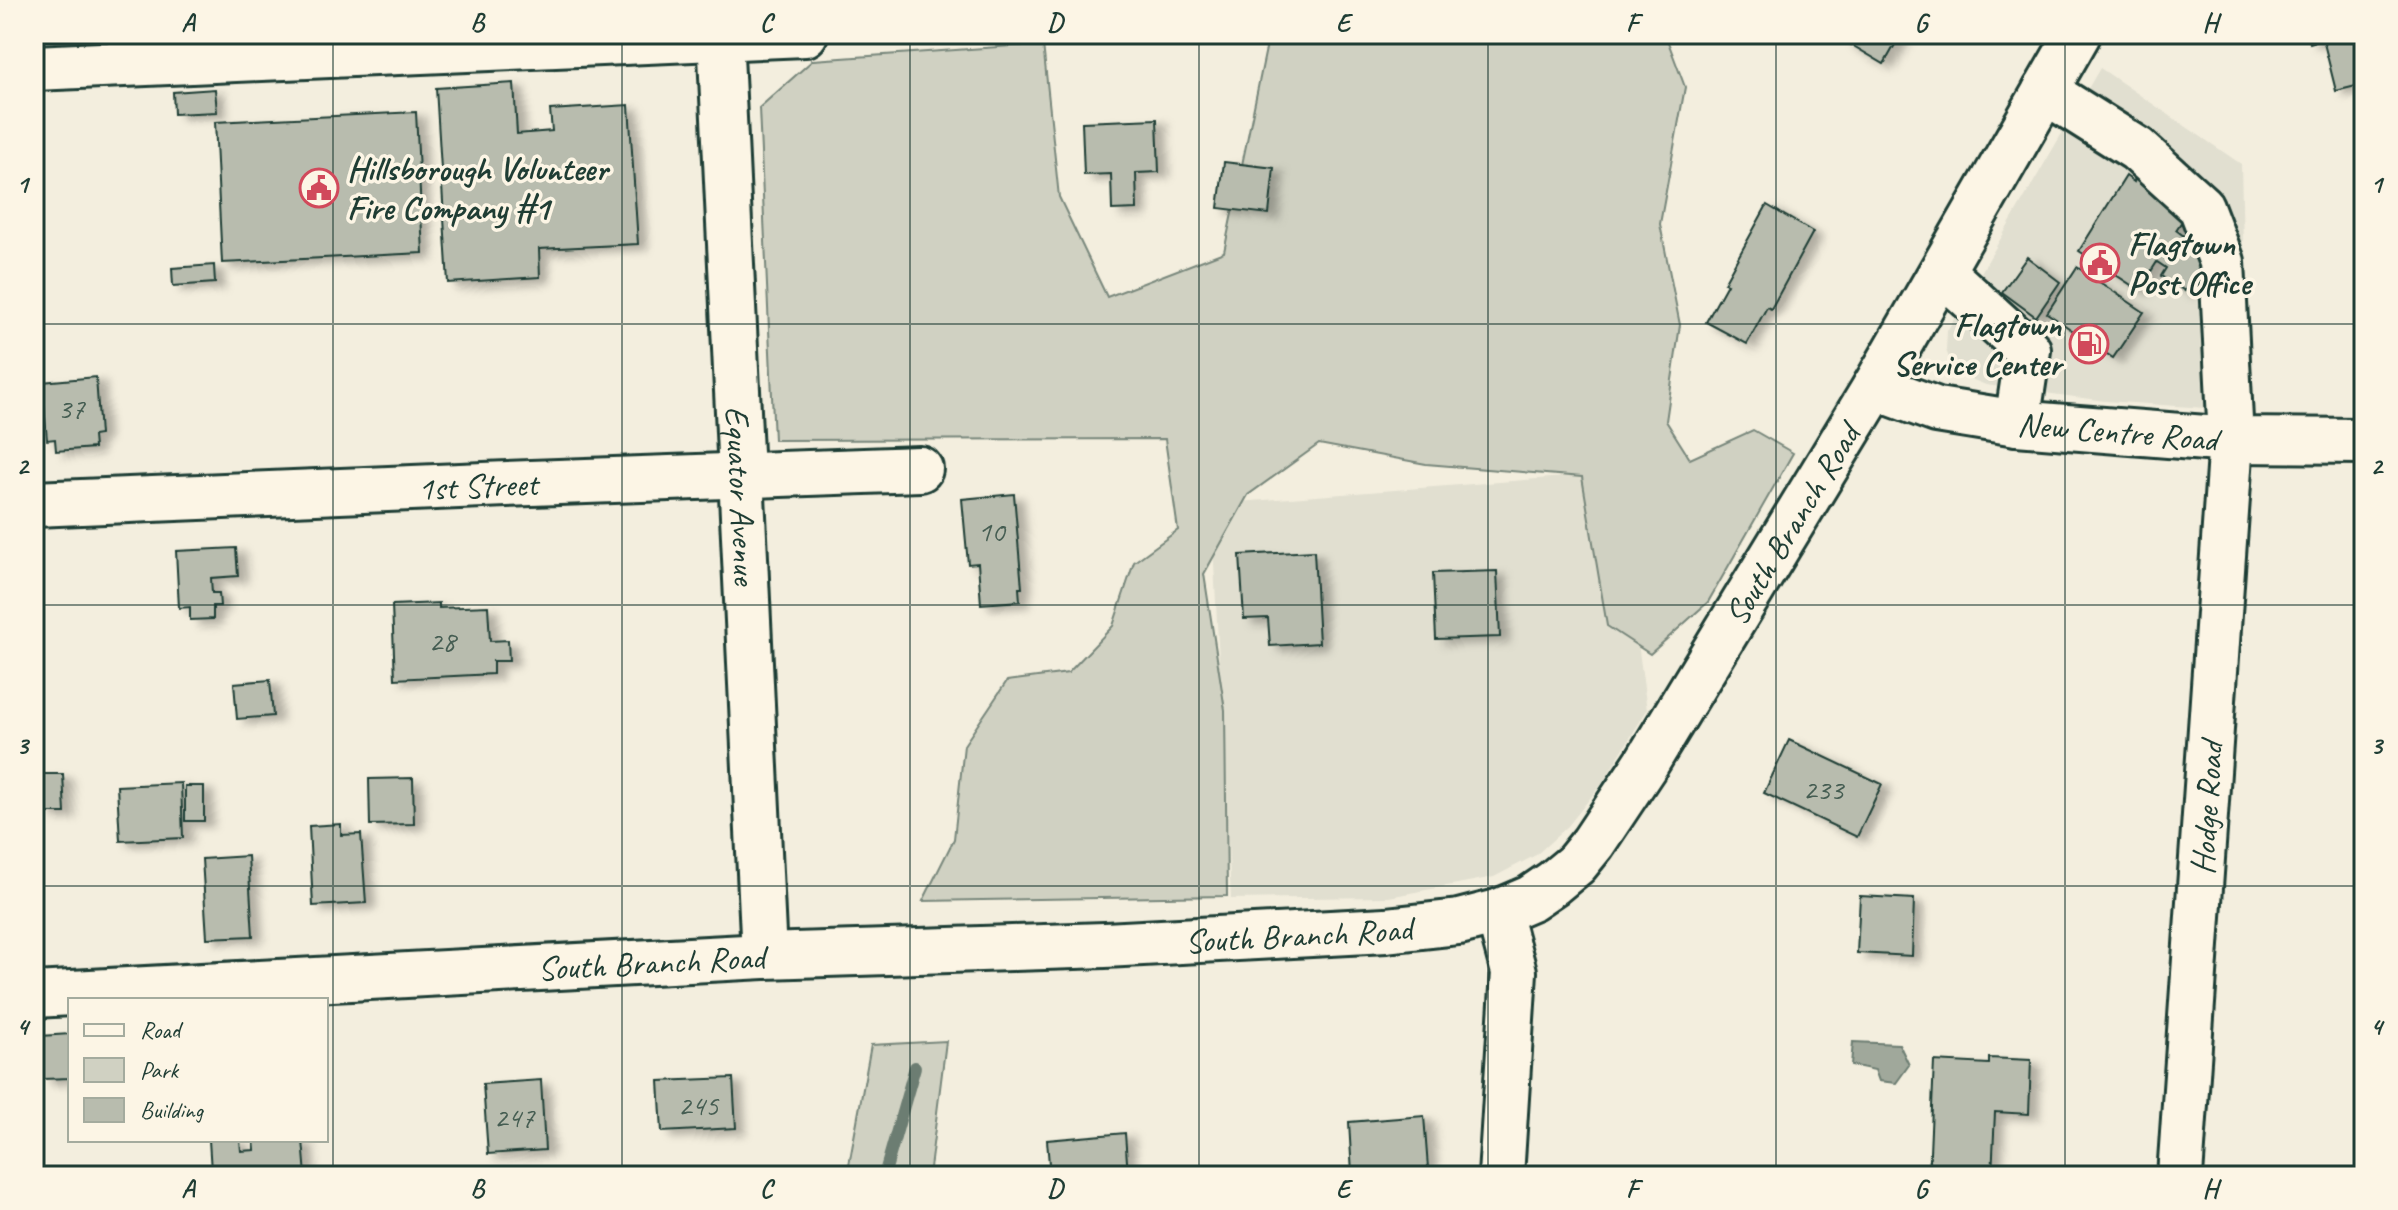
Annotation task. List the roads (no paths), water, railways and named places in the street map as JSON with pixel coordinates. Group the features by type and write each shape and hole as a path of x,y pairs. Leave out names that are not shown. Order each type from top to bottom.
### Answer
{"street":[{"path":"34,68 805,34"},
{"name":"South Branch Road","path":"34,995 764,956 1105,945 1386,930 1459,922 1498,912 1531,898 1576,864 1647,762 1875,387 2078,34"},
{"name":"Equator Avenue","path":"720,36 764,956"},
{"name":"Hodge Road","path":"2045,91 2137,149 2201,207 2222,262 2231,440 2180,1176"},
{"path":"1942,272 2028,350 2017,423"},
{"name":"New Centre Road","path":"1875,387 1937,410 2017,423 2231,440 2364,441"},
{"name":"1st Street","path":"34,504 920,469"},
{"path":"1498,912 1514,972 1501,1176"}],"waterway":[{"path":"884,1176 915,1067"}],"place":[{"name":"Hillsborough Volunteer Fire Company #1","path":"319,188"},
{"name":"Flagtown Post Office","path":"2100,263"},
{"name":"Flagtown Service Center","path":"2089,344"}]}
